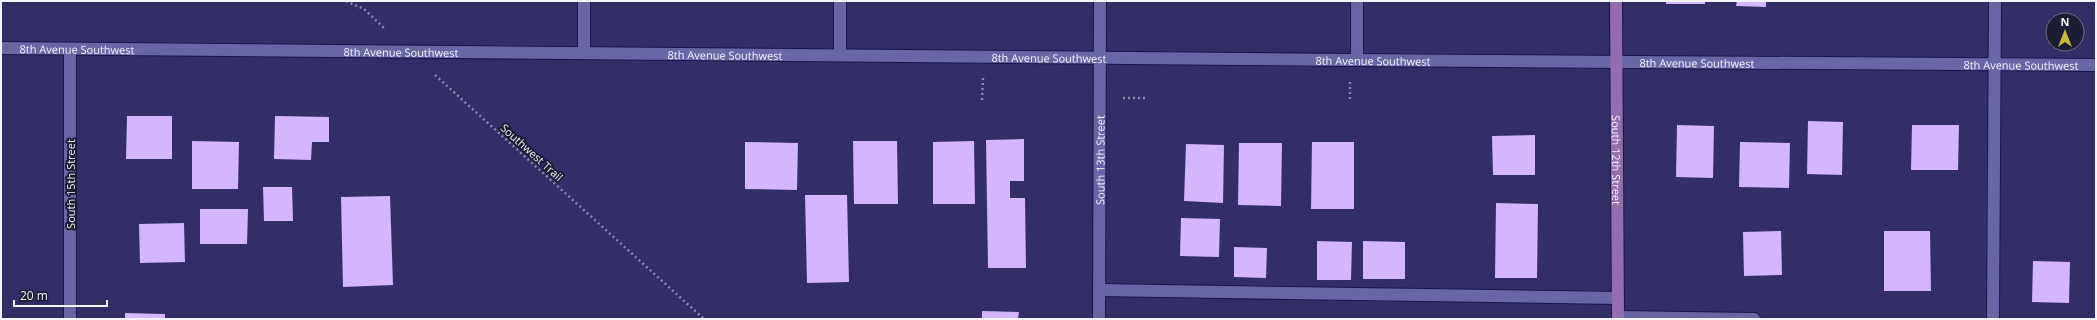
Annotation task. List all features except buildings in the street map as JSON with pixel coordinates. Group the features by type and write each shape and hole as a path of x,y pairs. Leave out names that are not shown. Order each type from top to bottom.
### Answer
{"street":[{"path":"584,1 584,53"},
{"path":"840,1 840,55"},
{"name":"South 13th Street","path":"1099,319 1100,1"},
{"path":"1357,1 1357,60"},
{"name":"South 12th Street","path":"1616,1 1618,318"},
{"path":"1993,319 1994,1"},
{"name":"8th Avenue Southwest","path":"1,48 2096,65"},
{"name":"South 15th Street","path":"70,49 70,319"},
{"path":"1099,290 1618,298"},
{"path":"1618,318 1754,319"}],"path":[{"name":"Southwest Trail","path":"346,1 364,9 704,319"}]}
